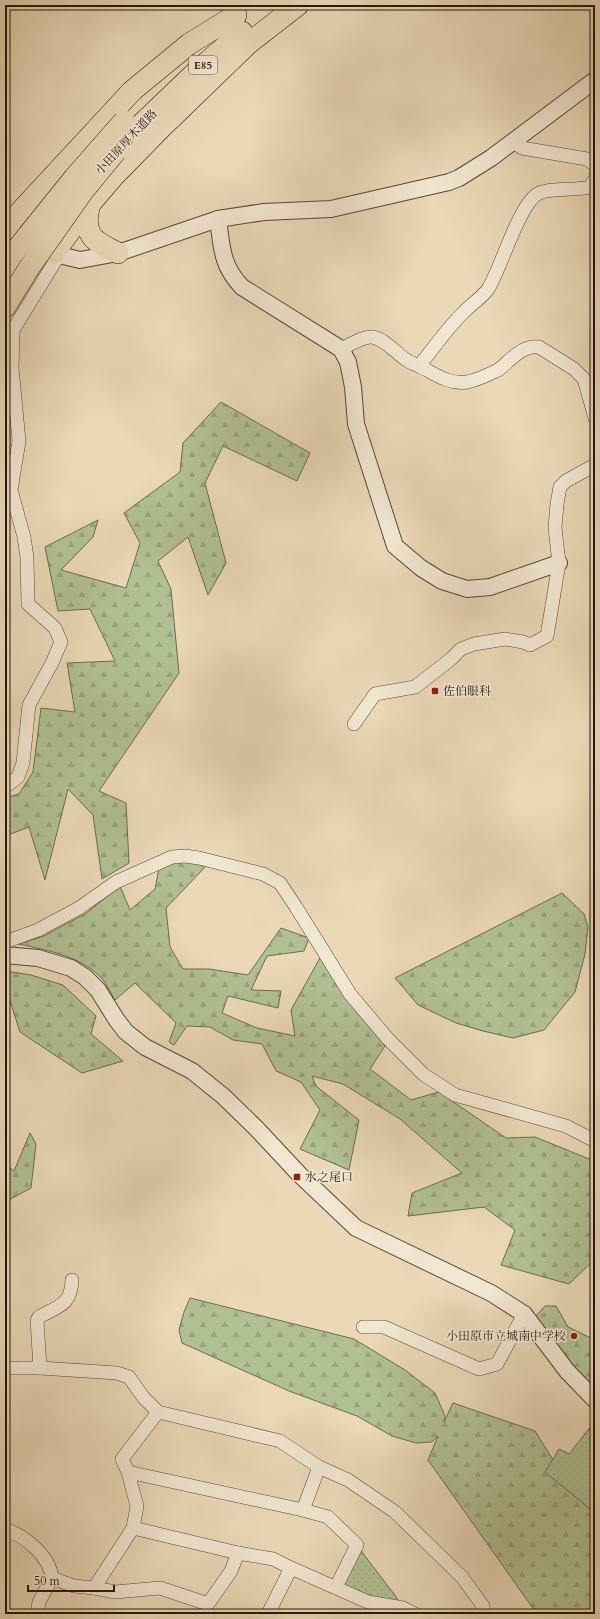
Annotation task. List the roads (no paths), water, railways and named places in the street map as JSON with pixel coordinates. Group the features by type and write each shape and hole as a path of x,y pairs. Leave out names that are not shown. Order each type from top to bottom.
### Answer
{"highway":[{"name":"小田原厚木道路","path":"5,307 28,268 129,126 248,27 278,5"},
{"path":"56,254 90,204 114,176 161,128 249,43 298,5"},
{"name":"小田原厚木道路","path":"9,260 64,190 129,126 185,60 242,10"},
{"path":"5,229 132,91 189,44 242,10"},
{"path":"90,204 87,223 89,232 93,239 101,245 118,252"}],"street":[{"path":"5,229 56,254 80,260 118,252 218,219 264,212 331,209 449,182 468,173 595,80"},
{"path":"512,141 522,148 587,159 595,165"},
{"path":"419,366 463,312 488,290 520,218 534,197 540,193 550,191 583,189 590,187 595,179"},
{"path":"218,219 225,263 233,277 242,287 341,349 348,362 353,387 356,424 395,546 421,568 442,581 467,589 490,587 559,563"},
{"path":"5,787 18,777 23,763 29,705 52,663 61,642 55,628 28,604 24,538 11,490 20,441 12,368 13,330 56,254"},
{"path":"341,349 365,338 372,337 390,347 408,361 441,379 465,382 480,378 497,370 525,349 534,346 539,347 574,368 584,379 595,418"},
{"path":"354,724 375,694 415,687 461,649 474,644 505,639 523,642 530,645 547,636 559,563 555,521 560,487 566,481 595,464"},
{"path":"5,942 38,930 79,908 116,882 172,857 185,856 199,858 263,874 280,883 300,912 350,994 388,1039 424,1074 455,1095 566,1126 595,1141"},
{"path":"5,955 38,958 71,968 85,977 98,990 126,1032 145,1047 192,1071 223,1096 356,1228 491,1293 524,1314 567,1371 595,1400"},
{"path":"40,1368 37,1320 39,1317 64,1303 68,1299 71,1294 72,1280"},
{"path":"363,1327 384,1327 479,1368 497,1364 524,1314"},
{"path":"5,1368 40,1368 117,1373 129,1377 144,1397 158,1412 280,1441 319,1467 348,1480 395,1512 462,1577 483,1606 482,1614"},
{"path":"94,1588 133,1528 136,1506 128,1472 122,1459 158,1412"},
{"path":"303,1510 319,1467"},
{"path":"128,1472 303,1510 328,1517 357,1545 336,1587"},
{"path":"133,1528 238,1553 273,1559 368,1602 403,1608 415,1614"},
{"path":"5,1529 25,1540 36,1549 51,1570 52,1578 39,1602 37,1614"},
{"path":"52,1578 74,1586 115,1592 160,1588 208,1604 231,1571 238,1553"},
{"path":"268,1614 291,1568"}],"place":[{"name":"佐伯眼科","path":"435,691"},
{"name":"水之尾口","path":"297,1177"},
{"name":"小田原市立城南中学校","path":"574,1336"}]}
